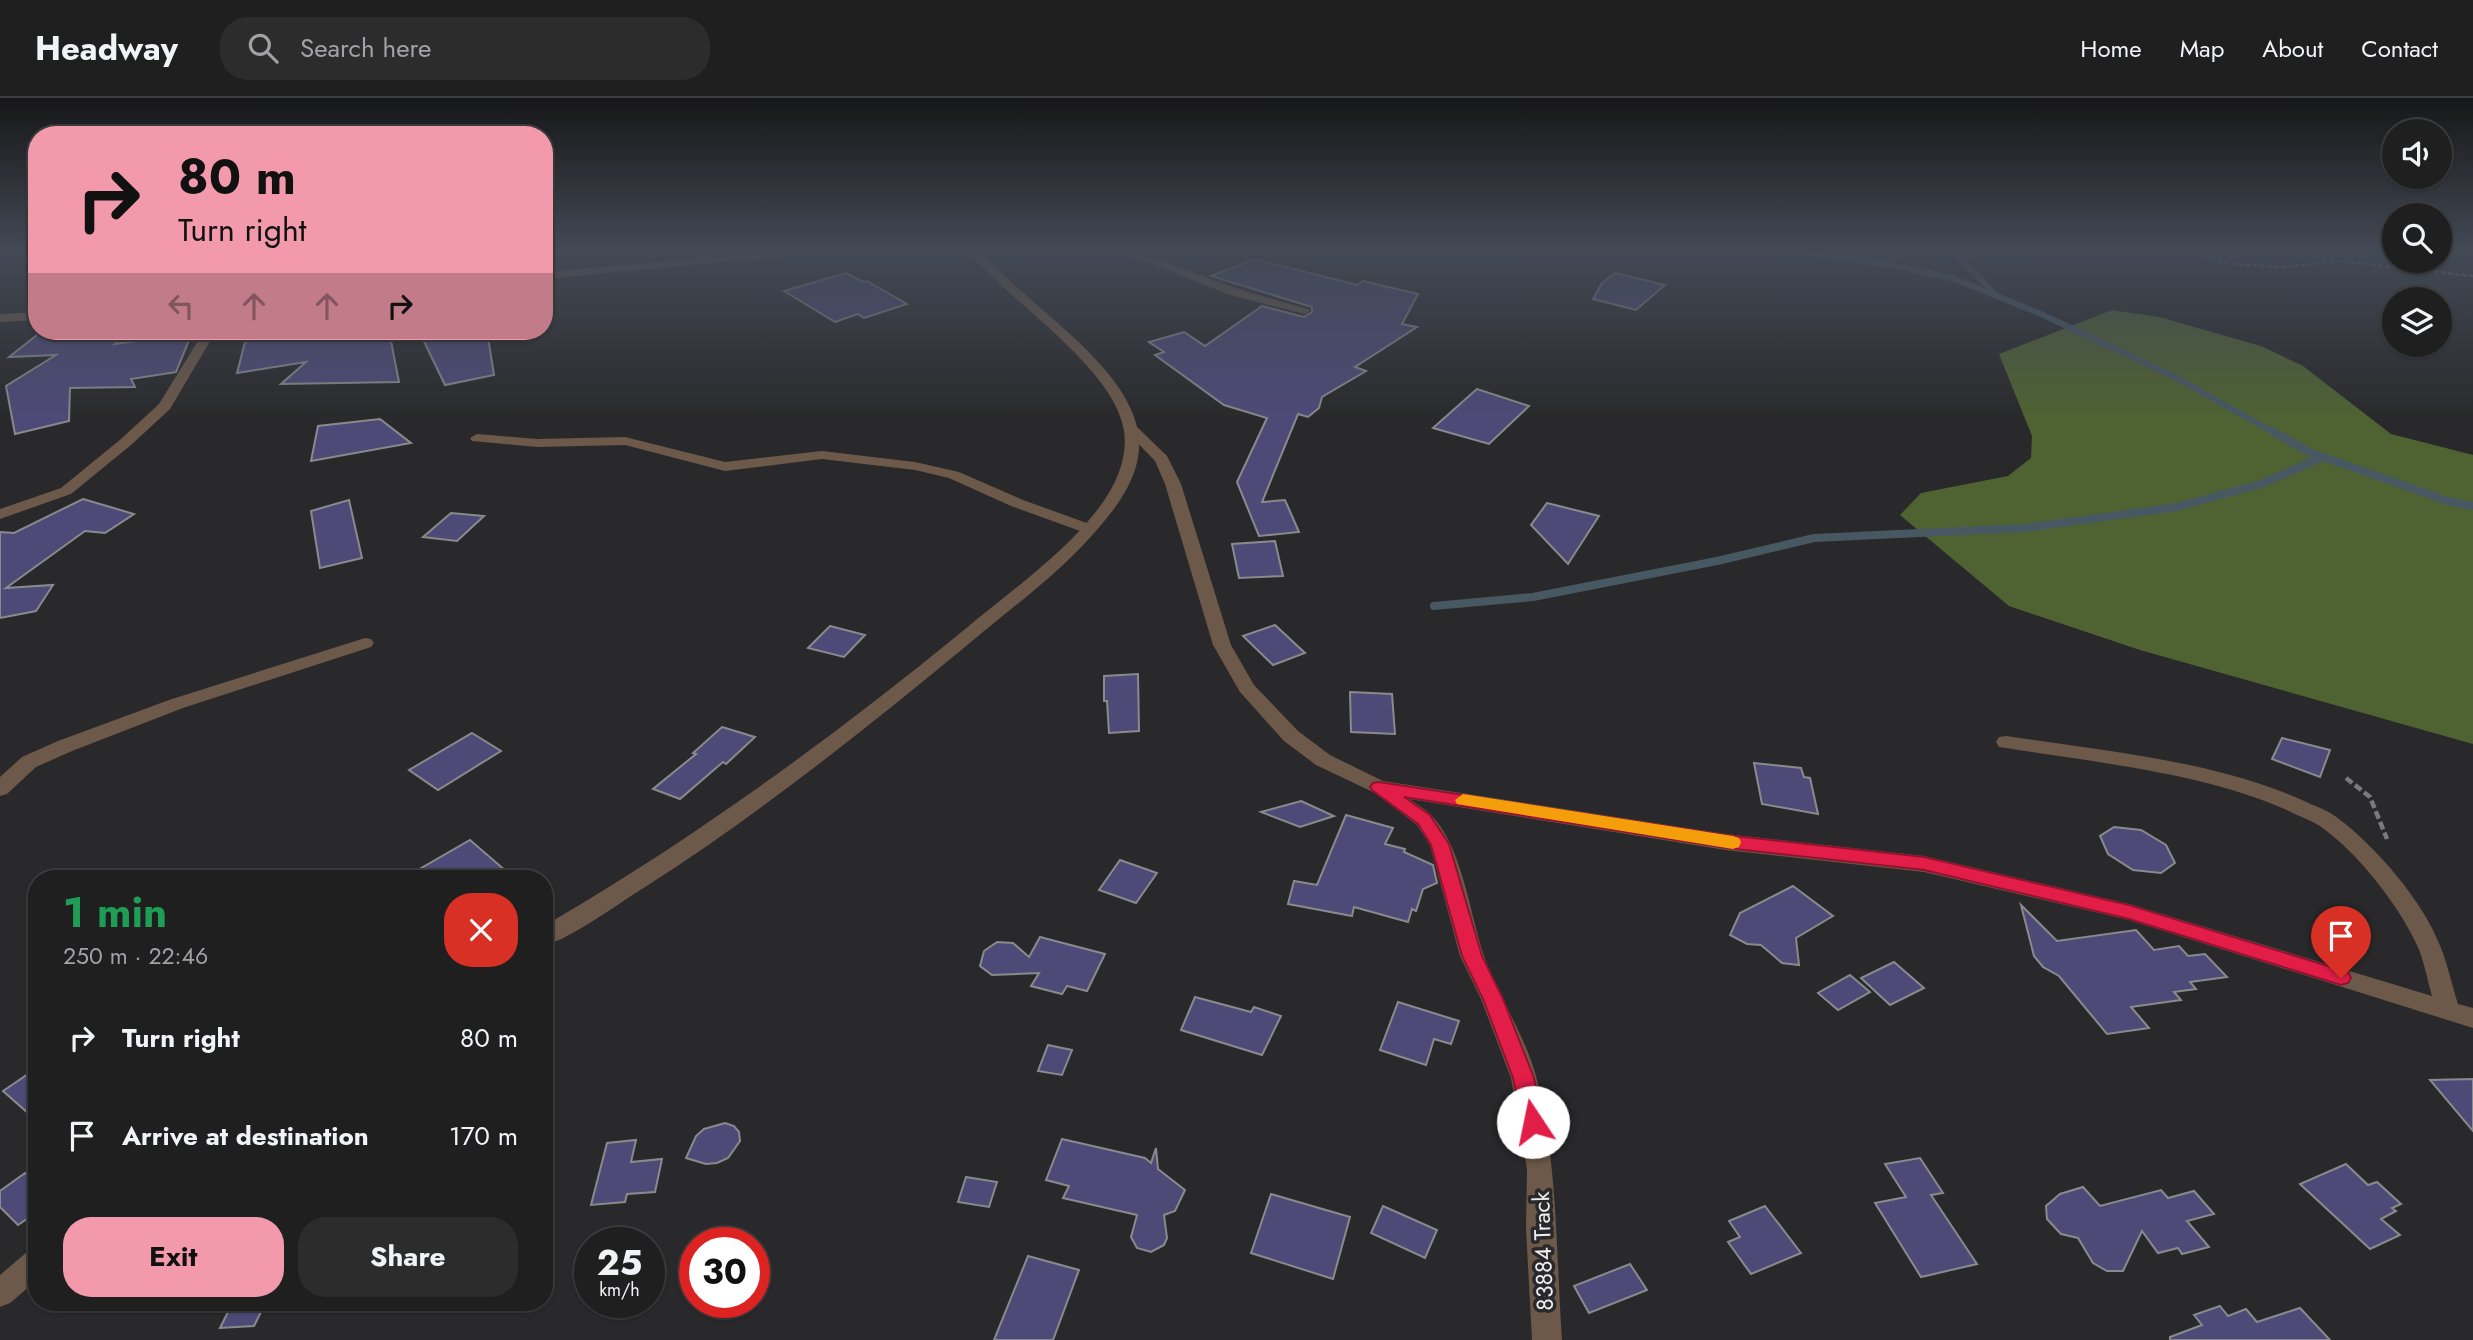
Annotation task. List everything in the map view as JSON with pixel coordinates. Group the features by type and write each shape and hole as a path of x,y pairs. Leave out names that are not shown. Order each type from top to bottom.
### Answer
{"street":[{"path":"1034,308 1096,366 1112,387 1131,429 1162,459 1173,484 1222,645 1247,688 1291,736 1323,760 1379,787 1726,842 1924,864 2129,912 2473,1018"},
{"path":"1298,308 1306,310"},
{"path":"0,318 28,316"},
{"path":"0,514 66,491 126,442 165,406 204,340"},
{"path":"553,932 627,890 791,777 1045,570 1088,528 1114,496 1127,472 1132,454 1131,429"},
{"path":"477,438 537,443 625,441 725,467 822,455 915,466 954,475 1017,503 1088,528"},
{"path":"0,789 29,762 65,746 176,705 365,643"},
{"path":"2006,742 2115,759 2225,782 2276,797 2326,820 2361,850 2408,908 2429,946 2448,1010"},
{"name":"83884 Track","path":"1379,787 1424,820 1440,844 1469,947 1524,1078 1540,1169 1540,1228 1547,1340"},
{"path":"0,1293 28,1270"}],"green space":[{"path":"2112,310 2159,317 2261,346 2303,366 2391,434 2473,455 2473,744 2140,650 2009,606 1900,515 1921,493 2008,476 2031,458 2032,436 1999,354"}],"building":[{"path":"812,308 895,308 864,318 858,314 835,322"},
{"path":"1259,308 1304,317 1312,312 1312,308 1411,308 1402,324 1417,327 1355,367 1366,371 1322,397 1319,408 1308,417 1298,414 1262,502 1285,500 1299,532 1259,536 1237,482 1267,418 1224,405 1155,355 1164,352 1149,342 1184,332 1205,346"},
{"path":"31,340 120,340 115,344 143,340 189,340 176,372 131,379 135,387 70,388 69,421 15,434 6,386 56,355 9,357"},
{"path":"391,340 399,382 281,384 306,362 237,373 245,342"},
{"path":"423,340 488,340 494,375 445,385"},
{"path":"1477,389 1529,406 1489,444 1433,428"},
{"path":"380,419 411,443 311,461 318,426"},
{"path":"83,499 134,514 105,533 85,531 6,588 53,585 36,611 0,618 0,532 14,533"},
{"path":"349,500 362,558 320,568 311,511"},
{"path":"1547,503 1599,516 1568,564 1531,525"},
{"path":"451,513 484,516 457,541 423,537"},
{"path":"1275,541 1283,576 1239,578 1232,544"},
{"path":"1275,625 1305,653 1273,665 1243,636"},
{"path":"830,626 865,635 844,657 808,648"},
{"path":"1138,674 1139,731 1109,733 1107,701 1104,701 1104,676"},
{"path":"1350,692 1392,694 1395,734 1351,732"},
{"path":"722,727 755,737 726,764 723,762 680,799 653,789 696,754 693,753"},
{"path":"472,733 501,751 438,790 409,770"},
{"path":"2282,738 2330,750 2320,777 2272,759"},
{"path":"1754,763 1801,768 1804,777 1810,778 1818,814 1762,804"},
{"path":"1301,801 1334,816 1300,827 1261,812"},
{"path":"1346,815 1393,828 1385,844 1405,849 1404,852 1433,865 1437,883 1423,889 1416,911 1412,909 1408,922 1354,907 1352,916 1288,904 1294,881 1317,885"},
{"path":"2114,827 2141,830 2166,845 2175,863 2161,873 2133,870 2108,854 2100,836"},
{"path":"470,840 505,870 418,870"},
{"path":"1120,860 1157,873 1136,903 1099,890"},
{"path":"1793,886 1833,916 1796,938 1799,965 1782,963 1761,945 1747,944 1730,935 1740,913"},
{"path":"2021,905 2057,941 2136,930 2154,950 2179,946 2188,956 2205,954 2227,977 2190,982 2196,989 2174,992 2181,1000 2131,1007 2149,1028 2107,1034 2059,976 2043,967 2034,956"},
{"path":"1040,937 1105,954 1087,991 1067,986 1062,994 1031,986 1039,973 992,975 980,966 984,951 997,942 1013,943 1029,957"},
{"path":"1894,962 1924,988 1890,1005 1861,978"},
{"path":"1850,975 1870,992 1838,1010 1818,993"},
{"path":"1195,997 1251,1012 1254,1007 1281,1016 1262,1055 1181,1030"},
{"path":"1398,1002 1459,1021 1451,1044 1434,1039 1426,1065 1380,1050"},
{"path":"1048,1045 1072,1050 1062,1075 1038,1071"},
{"path":"28,1074 28,1113 3,1091"},
{"path":"2473,1079 2473,1131 2430,1080"},
{"path":"725,1123 734,1126 739,1132 740,1141 728,1158 706,1164 686,1158 696,1136 704,1129"},
{"path":"1062,1139 1145,1158 1151,1163 1156,1148 1158,1169 1185,1190 1175,1211 1164,1215 1167,1238 1164,1245 1151,1252 1137,1248 1131,1237 1137,1215 1063,1198 1069,1186 1046,1180"},
{"path":"636,1140 631,1162 662,1159 655,1192 627,1194 625,1202 591,1205 607,1143"},
{"path":"1920,1158 1943,1193 1931,1195 1977,1264 1921,1277 1875,1203 1906,1197 1885,1164"},
{"path":"2346,1164 2368,1185 2377,1182 2401,1204 2392,1208 2396,1211 2381,1219 2400,1235 2370,1249 2300,1184"},
{"path":"25,1173 28,1176 28,1218 18,1225 0,1207 0,1191"},
{"path":"966,1177 997,1182 989,1207 958,1202"},
{"path":"2083,1187 2100,1206 2161,1190 2168,1198 2194,1191 2214,1214 2187,1221 2209,1247 2182,1254 2178,1248 2158,1253 2142,1231 2123,1271 2107,1271 2093,1263 2078,1238 2061,1234 2047,1219 2046,1206 2060,1194"},
{"path":"1271,1194 1350,1217 1333,1279 1251,1253"},
{"path":"1383,1206 1437,1230 1425,1258 1371,1233"},
{"path":"1765,1206 1801,1253 1751,1274 1728,1242 1740,1237 1729,1221"},
{"path":"1028,1256 1079,1270 1053,1340 994,1340"},
{"path":"1630,1264 1647,1290 1589,1313 1574,1286"},
{"path":"2220,1306 2228,1316 2246,1309 2257,1322 2300,1308 2330,1340 2170,1340 2170,1337 2202,1325 2194,1315"},
{"path":"228,1311 262,1311 254,1326 220,1328"}],"waterway":[{"path":"2026,308 2175,377 2275,433"},
{"path":"2272,431 2309,452 2451,502 2473,506"},
{"path":"1434,606 1533,597 1717,561 1814,538 2025,528 2177,507 2261,484 2323,457"}],"slow traffic":[{"path":"1463,800 1733,842"}],"route":[{"path":"1533,1122 1524,1078 1514,1050 1465,937 1440,844 1424,820 1379,787 1726,842 1924,864 2129,912 2341,978"}]}
